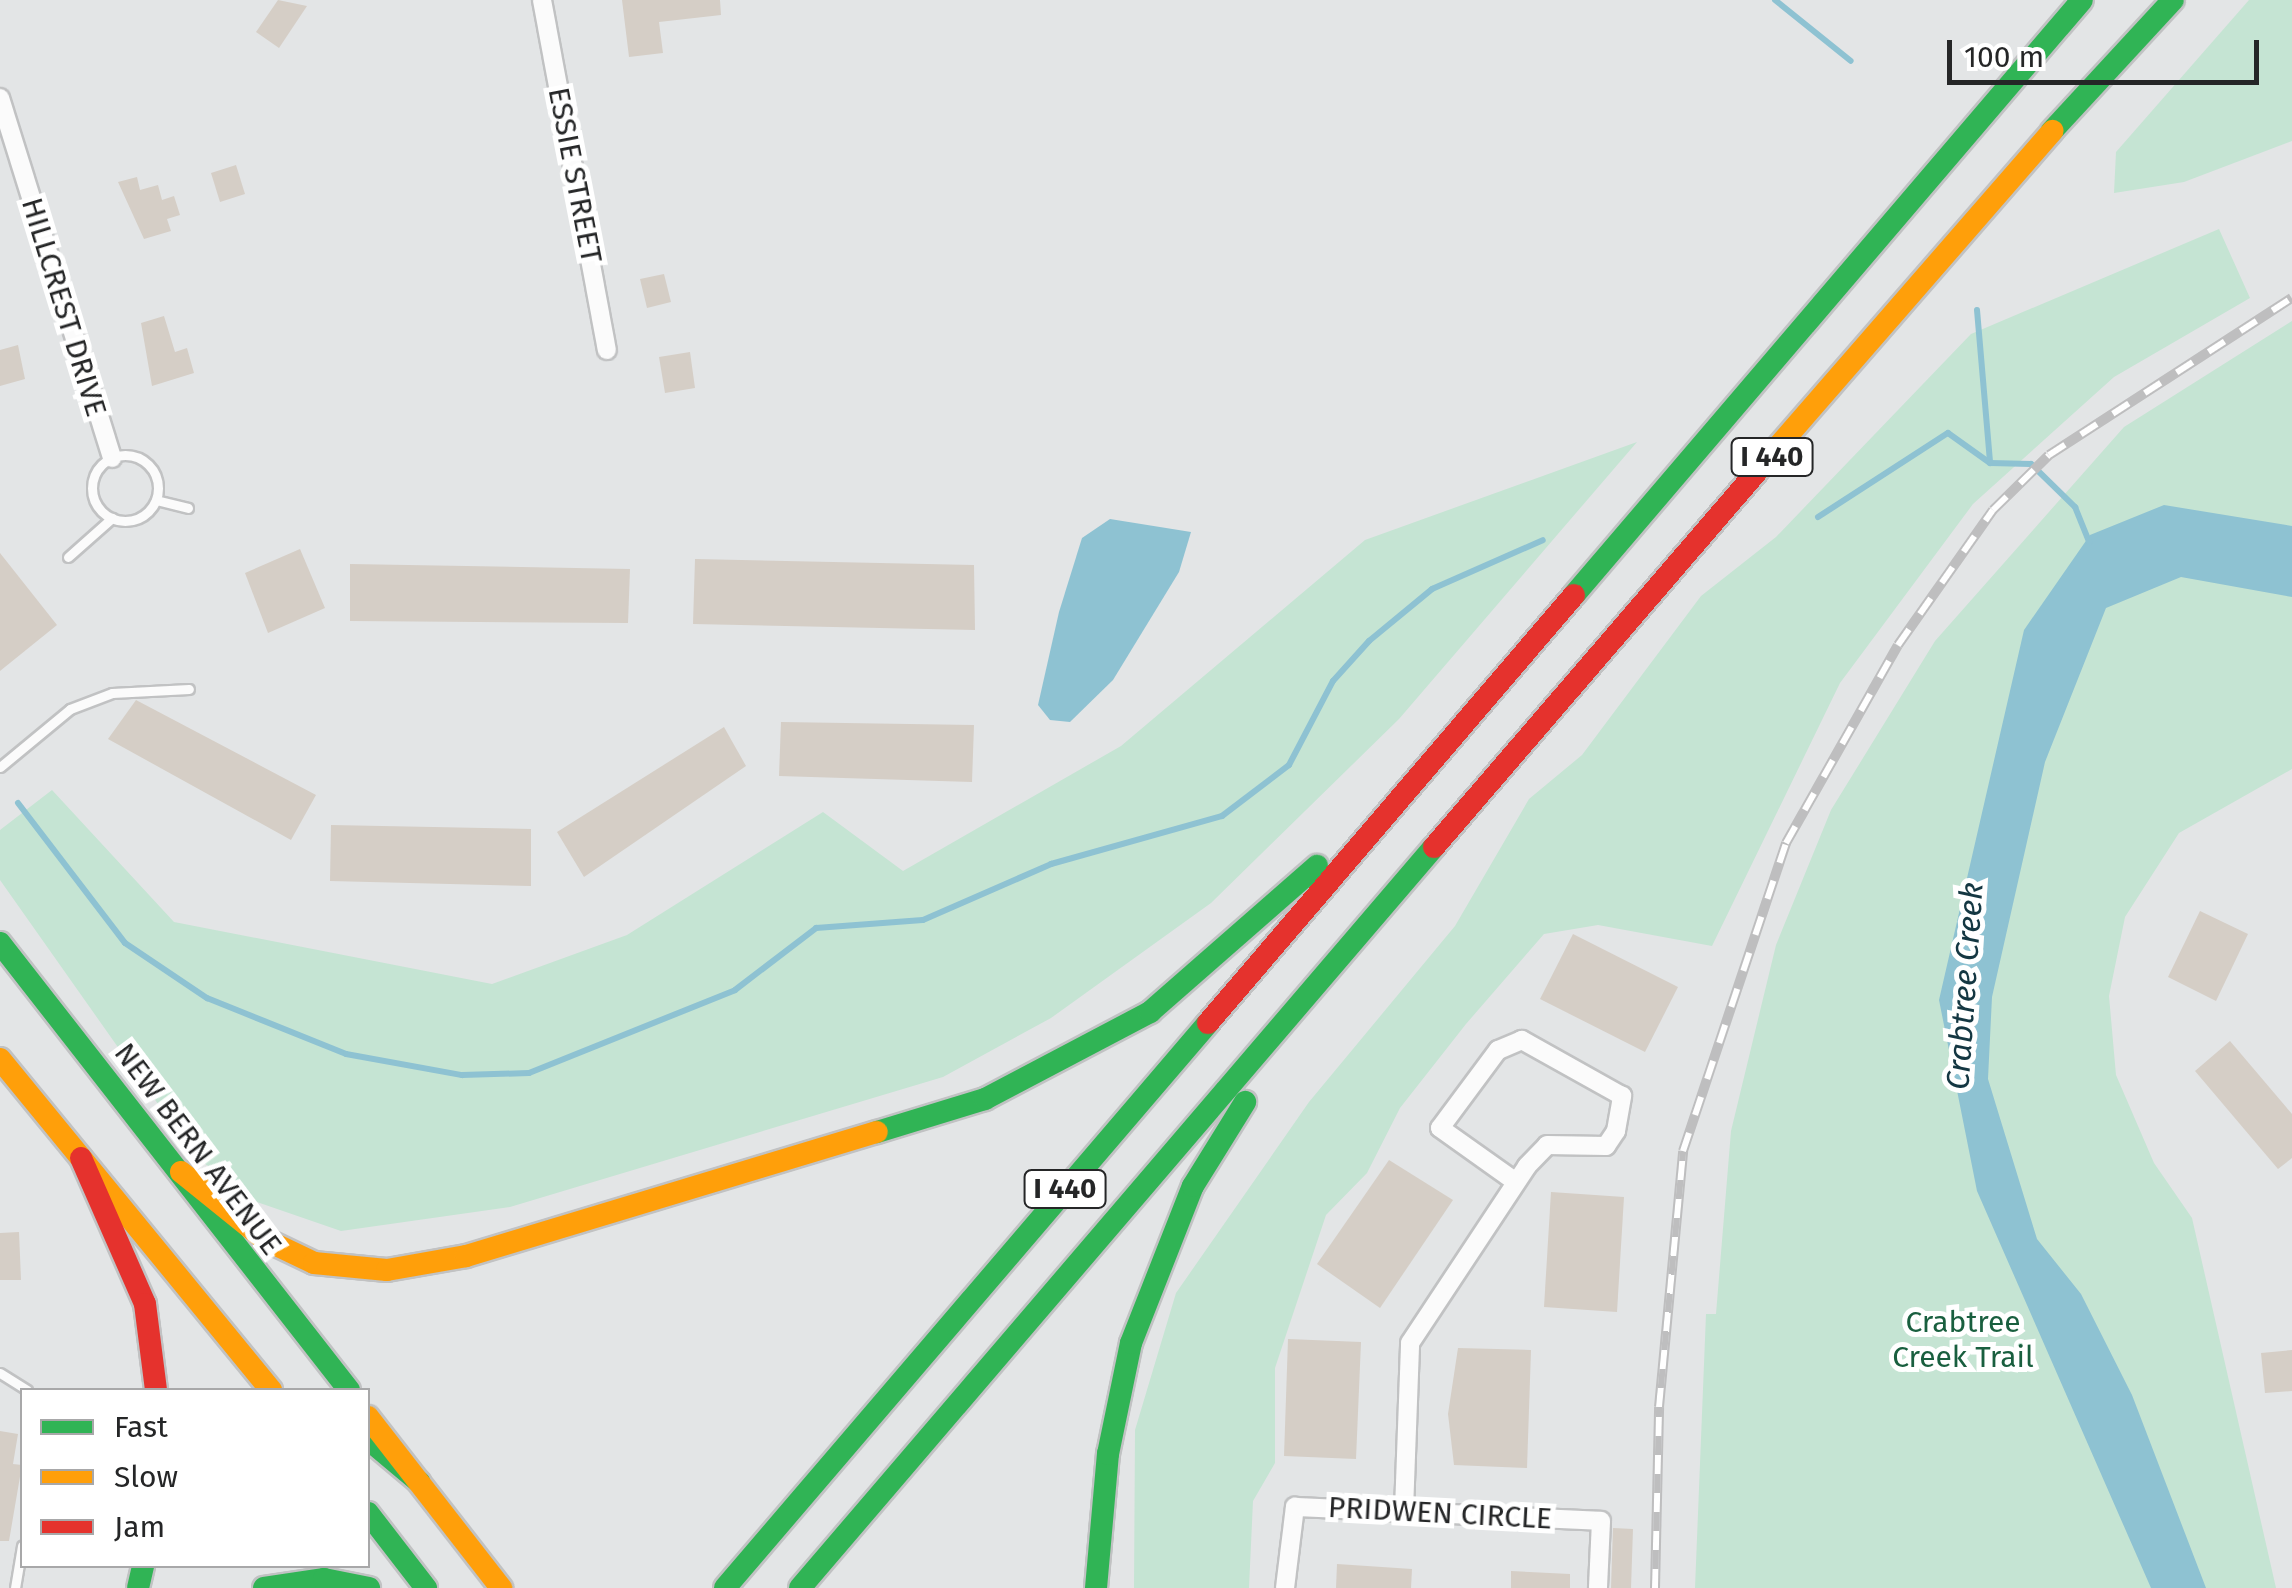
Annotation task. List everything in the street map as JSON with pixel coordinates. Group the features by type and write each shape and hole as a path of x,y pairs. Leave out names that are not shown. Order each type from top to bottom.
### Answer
{"main road":[{"name":"I 440","path":"724,1588 1402,787 2082,0"},
{"name":"I 440","path":"800,1588 2002,184 2173,0"},
{"path":"181,1172 289,1255 387,1270 466,1256 889,1133 1020,1083 1150,1012 1402,787"},
{"path":"1096,1588 1119,1393 1154,1273 1217,1142 1376,918"},
{"name":"NEW BERN AVENUE","path":"0,943 347,1388"},
{"path":"0,1059 269,1388"},
{"path":"81,1158 146,1304 156,1388"},
{"path":"370,1420 501,1588"},
{"path":"370,1441 419,1482"},
{"path":"370,1516 426,1588"},
{"path":"264,1588 324,1579 368,1588"}],"street":[{"name":"ESSIE STREET","path":"542,0 608,350"},
{"name":"HILLCREST DRIVE","path":"0,98 112,458"},
{"path":"1404,1510 1410,1343 1516,1182 1548,1145 1606,1146 1622,1096 1522,1040 1498,1050 1440,1128 1516,1182"},
{"name":"PRIDWEN CIRCLE","path":"1285,1588 1295,1507 1600,1521 1598,1588"}],"lane":[{"path":"68,557 112,518 142,516 156,500 156,479 144,461 112,458 92,483 96,504 112,518"},
{"path":"156,500 188,508"},
{"path":"0,767 70,710 112,693 189,689"},
{"path":"0,1373 24,1388"},
{"path":"15,1588 20,1558"}],"green space":[{"path":"2249,0 2292,0 2292,141 2184,182 2114,193 2116,152"},
{"path":"2219,229 2250,298 2114,377 1973,504 1840,683 1712,946 1598,925 1544,934 1466,1024 1400,1108 1367,1173 1326,1215 1275,1368 1275,1463 1253,1501 1249,1588 1134,1588 1135,1430 1176,1293 1309,1102 1455,926 1529,799 1582,755 1701,596 1776,537 1971,334"},
{"name":"Crabtree Creek Trail","path":"2292,321 2292,769 2179,833 2125,917 2109,996 2116,1075 2154,1163 2192,1218 2276,1588 1695,1588 1706,1314 1716,1314 1731,1131 1776,945 1831,810 1935,641 2124,427"},
{"path":"1637,442 1399,719 1211,903 1051,1018 943,1077 510,1207 341,1231 251,1200 194,1155 0,880 0,830 52,790 174,922 492,984 627,935 823,812 903,871 1121,746 1365,540"}],"water":[{"name":"Crabtree Creek","path":"2164,505 2292,526 2292,597 2181,577 2106,608 2045,762 1992,997 1988,1079 2037,1239 2081,1294 2132,1395 2206,1588 2151,1588 1977,1191 1939,1000 2024,630 2090,535"},
{"path":"1110,519 1191,532 1179,572 1113,680 1070,722 1050,720 1038,705 1059,612 1082,538"}],"building":[{"path":"278,0 307,6 279,48 256,32"},
{"path":"622,0 720,0 721,15 659,22 663,53 629,57"},
{"path":"236,165 245,194 220,202 211,173"},
{"path":"137,177 140,190 158,185 162,200 174,196 180,215 167,219 171,231 144,239 118,182"},
{"path":"664,274 671,302 647,308 640,279"},
{"path":"164,316 175,352 187,348 194,373 152,386 141,323"},
{"path":"18,345 25,379 0,386 0,350"},
{"path":"690,352 695,388 665,393 659,357"},
{"path":"300,549 325,608 268,633 245,573"},
{"path":"0,553 57,625 0,671"},
{"path":"695,559 974,565 975,630 693,624"},
{"path":"350,564 630,569 628,623 350,621"},
{"path":"136,700 316,795 291,840 108,739"},
{"path":"781,722 974,725 972,782 779,776"},
{"path":"724,727 746,766 584,877 557,832"},
{"path":"331,825 531,829 531,886 330,881"},
{"path":"2200,911 2248,934 2216,1001 2168,977"},
{"path":"1573,934 1678,987 1645,1052 1540,999"},
{"path":"2230,1041 2292,1114 2292,1158 2278,1169 2195,1071"},
{"path":"1389,1160 1453,1200 1380,1308 1317,1264"},
{"path":"1551,1192 1624,1197 1617,1312 1544,1307"},
{"path":"19,1232 21,1280 0,1280 0,1233"},
{"path":"1288,1339 1361,1342 1356,1459 1284,1456"},
{"path":"1458,1348 1531,1350 1527,1468 1454,1465 1448,1414"},
{"path":"2292,1350 2292,1391 2265,1393 2261,1353"},
{"path":"0,1431 18,1434 13,1464 20,1465 20,1477 9,1541 0,1541"},
{"path":"1613,1528 1633,1529 1631,1588 1611,1588"},
{"path":"1337,1564 1412,1569 1411,1588 1336,1588"},
{"path":"1511,1571 1570,1574 1570,1588 1511,1588"}],"waterway":[{"path":"1775,0 1851,61"},
{"path":"1977,310 1990,462"},
{"path":"1818,517 1948,433 1990,463 2031,464 2075,507 2089,542"},
{"path":"18,803 125,943 207,998 346,1054 462,1075 529,1073 735,990 816,928 923,920 1051,864 1222,816 1289,765 1333,681 1369,641 1432,589 1543,540"}],"railway":[{"path":"1655,1588 1659,1407 1683,1151 1786,843 1898,645 1993,510 2049,455 2292,298"}],"traffic: fast":[{"path":"1574,595 2082,0"},
{"path":"2052,131 2173,0"},
{"path":"800,1588 1434,847"},
{"path":"877,1132 985,1099 1150,1012 1317,866"},
{"path":"0,943 347,1388"},
{"path":"725,1588 1208,1023"},
{"path":"1096,1588 1108,1454 1131,1343 1193,1186 1245,1102"},
{"path":"370,1441 419,1482"},
{"path":"370,1516 426,1588"},
{"path":"138,1588 143,1568"},
{"path":"264,1588 324,1579 369,1588"}],"traffic: slow":[{"path":"1756,472 2052,131"},
{"path":"0,1059 269,1388"},
{"path":"181,1172 264,1239 314,1263 387,1270 466,1256 877,1132"},
{"path":"370,1420 501,1588"}],"traffic: jam":[{"path":"1434,847 1756,472"},
{"path":"1208,1023 1574,595"},
{"path":"81,1158 145,1304 156,1388"}]}
